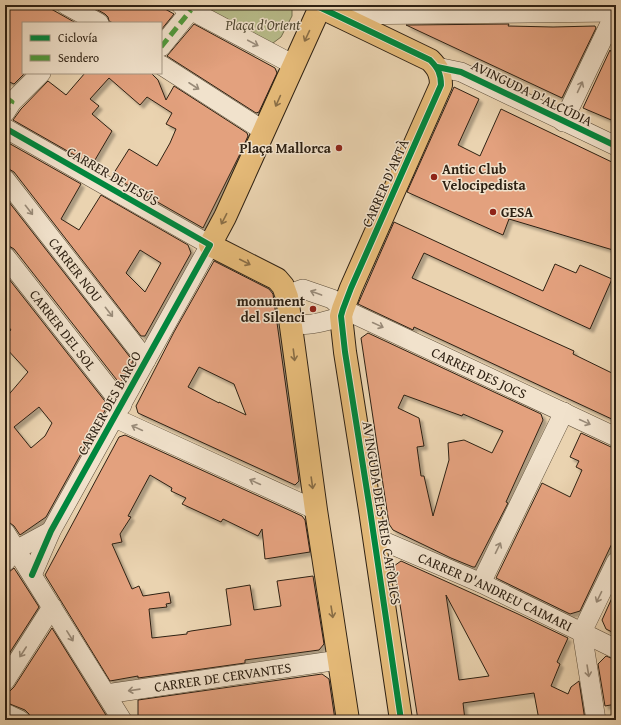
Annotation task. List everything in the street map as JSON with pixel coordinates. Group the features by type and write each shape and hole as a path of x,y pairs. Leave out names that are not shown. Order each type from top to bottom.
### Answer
{"main road":[{"name":"CARRER DES BARCO","path":"210,245 225,217 294,65 323,8"},
{"path":"323,8 430,60 437,67"},
{"name":"CARRER D'ARTÀ","path":"342,313 441,85 441,76 437,67"},
{"path":"210,245 277,278 283,286 288,307 316,510 348,720"},
{"name":"AVINGUDA DELS REIS CATÒLICS","path":"342,313 345,352 401,720"}],"street":[{"path":"71,6 94,22"},
{"path":"162,45 186,8 294,65"},
{"path":"323,8 612,13 563,122"},
{"path":"162,66 264,131"},
{"name":"AVINGUDA D'ALCÚDIA","path":"437,67 461,72 616,146"},
{"path":"7,104 40,74"},
{"name":"CARRER DE JESÚS","path":"5,128 210,245"},
{"name":"CARRER NOU","path":"5,179 146,360"},
{"name":"CARRER DES BARCO","path":"32,575 51,531 210,245"},
{"name":"CARRER DEL SOL","path":"5,256 118,411"},
{"name":"CARRER DES JOCS","path":"288,307 292,293 303,289 332,299 342,313 564,412 616,437"},
{"path":"288,307 294,321 301,324 331,321 342,313"},
{"path":"118,411 316,510"},
{"path":"481,584 564,412"},
{"path":"11,556 51,531"},
{"path":"5,532 11,556 32,575 122,720"},
{"name":"CARRER D'ANDREU CAIMARI","path":"374,537 481,584 616,649"},
{"path":"596,720 582,632 616,562"},
{"path":"5,681 52,607"},
{"name":"CARRER DE CERVANTES","path":"106,694 339,660"},
{"path":"5,713 20,720"}],"green space":[{"name":"Plaça d'Orient","path":"181,5 292,5 292,16 281,37 265,49"}],"building":[{"path":"7,5 44,5 74,22 22,22 22,74 24,74 14,84 5,80 5,14"},
{"path":"89,5 158,5 174,14 162,29 162,22 111,22 105,14"},
{"path":"194,24 275,68 277,73 259,112 256,113 167,56"},
{"path":"509,24 508,26 595,26 596,28 562,98 406,25"},
{"path":"610,50 616,59 616,122 583,108"},
{"path":"84,74 152,74 158,80 166,100 174,86 247,133 248,136 239,156 203,228 112,176 129,149 157,166 176,129 166,124 172,113 147,97 140,105 109,78 90,99 99,106 92,114 112,131 92,165 13,120 21,109 48,81 66,95"},
{"path":"454,87 479,99 458,145 480,156 501,109 616,164 616,241 613,250 509,219 503,235 407,192"},
{"path":"5,141 81,184 61,219 79,230 101,195 188,245 191,253 145,336 141,336 14,172 5,168","holes":["140,250 161,263 145,292 126,273"]},
{"path":"5,197 133,361 120,384 14,249 5,245"},
{"path":"394,222 543,291 555,264 576,273 580,265 612,279 590,329 424,253 412,278 574,351 573,354 616,375 616,421 414,327 413,330 358,304"},
{"path":"214,261 269,289 273,294 299,481 295,485 138,413 136,406 174,332","holes":["199,367 234,384 246,415 188,387"]},
{"path":"5,274 108,405 46,517 20,535 14,526 5,521 5,399 28,372 5,347 5,335 11,330 5,322","holes":["39,407 52,423 45,436 31,448 14,427"]},
{"path":"368,333 541,414 543,420 506,502 508,503 475,567 451,558 393,530 389,524 361,338","holes":["404,395 462,416 463,414 503,431 492,453 464,440 448,443 449,460 433,516 424,476 421,476 417,447 424,446 419,418 398,408"]},
{"path":"581,433 616,448 616,535 580,611 570,614 496,578 542,483 570,497 582,470 576,467 579,461 570,457"},
{"path":"125,435 302,516 305,520 310,552 265,559 262,529 258,536 223,519 221,522 182,504 186,498 171,491 172,488 150,475 128,516 131,517 120,534 122,542 112,544 132,589 139,586 143,596 169,592 171,603 166,604 167,607 149,609 152,638 187,634 187,632 191,631 231,625 226,589 250,585 254,610 281,606 277,581 313,576 324,644 319,650 245,660 245,663 138,678 138,676 110,681 45,575 119,437"},
{"path":"401,561 568,638 557,662 560,664 551,686 568,694 571,687 579,681 585,720 539,720 534,693 463,703 465,720 418,720 394,566","holes":["446,595 489,676 459,680"]},
{"path":"14,568 39,607 5,660 5,573"},
{"path":"616,589 616,634 606,629 602,620"},
{"path":"52,628 109,720 31,720 29,714 25,710 5,702 5,692 10,691 14,687"},
{"path":"606,656 616,660 616,704 605,706 598,664"},
{"path":"322,674 329,679 335,720 285,720 285,718 268,720 138,720 138,700"}],"marked path":[{"path":"162,46 191,10"},
{"path":"5,97 12,102 5,113"}],"cycle path":[{"path":"315,5 430,60 440,74 441,81 441,85 351,288 341,316 345,352 401,720"},
{"path":"437,67 461,72 616,146"},
{"path":"5,128 210,245 51,531 32,575"}],"place":[{"name":"Plaça Mallorca","path":"339,148"},
{"name":"Antic Club Velocipedista","path":"434,177"},
{"name":"GESA","path":"493,212"},
{"name":"monument del Silenci","path":"313,309"}]}
